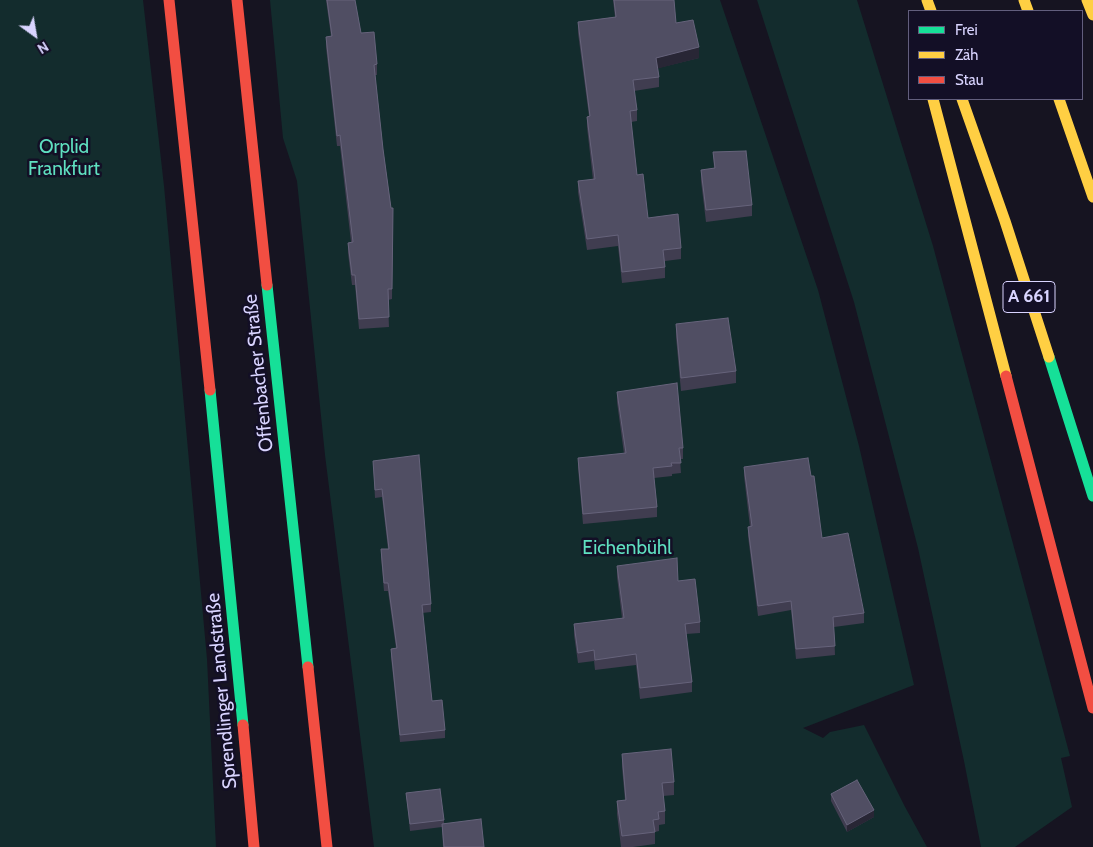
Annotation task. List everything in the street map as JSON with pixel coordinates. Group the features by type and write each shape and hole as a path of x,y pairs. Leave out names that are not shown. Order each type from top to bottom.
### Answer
{"main road":[{"name":"Sprendlinger Landstraße","path":"169,0 225,531 254,847"},
{"name":"Offenbacher Straße","path":"237,0 327,847"},
{"path":"1087,0 1093,15"},
{"path":"933,100 1093,708"},
{"name":"A 661","path":"962,100 1005,221 1093,496"},
{"path":"1059,100 1093,197"}],"green space":[{"name":"Orplid Frankfurt","path":"0,0 143,0 164,186 207,659 216,847 0,847"},
{"name":"Eichenbühl","path":"270,0 720,0 818,290 859,446 914,685 803,728 823,738 830,732 864,725 927,847 374,847 325,455 297,181 283,138"},
{"path":"757,0 857,0 933,246 1070,756 1061,758 1072,807 1015,847 981,847 918,548 854,302"}],"building":[{"path":"327,0 355,0 361,33 374,32 377,64 374,65 383,149 391,208 393,208 392,289 388,289 389,317 359,319 355,275 352,275 348,243 353,242 340,135 337,136 326,37 332,36"},
{"path":"614,0 674,0 676,23 693,20 699,47 656,58 659,77 633,80 637,110 630,111 637,175 643,174 648,218 678,214 681,248 663,250 665,267 622,272 618,235 587,239 578,181 595,179 587,117 590,116 578,22 616,17"},
{"path":"746,151 752,205 706,210 701,170 715,168 713,152"},
{"path":"728,318 736,371 681,378 676,324"},
{"path":"677,383 683,448 679,448 681,463 671,463 672,466 653,468 657,507 583,514 578,458 626,453 617,392"},
{"path":"419,455 431,604 422,605 432,701 442,700 445,730 400,735 391,649 397,648 388,583 384,583 381,549 389,549 382,489 375,490 373,461"},
{"path":"808,458 811,476 814,476 822,538 848,533 864,613 833,617 835,646 796,649 791,601 758,606 748,527 752,526 744,467"},
{"path":"677,558 678,581 695,579 700,622 685,624 692,682 640,688 636,654 595,660 594,650 578,653 574,624 624,618 617,566"},
{"path":"671,749 674,782 662,783 665,811 658,812 659,819 653,820 655,832 622,836 617,801 626,800 622,754"},
{"path":"857,780 874,810 847,825 831,794"},
{"path":"440,789 444,820 410,824 406,793"},
{"path":"481,819 484,847 444,847 442,824"}],"traffic: fast":[{"path":"267,285 308,667"},
{"path":"1049,357 1093,496"},
{"path":"210,390 243,725"}],"traffic: slow":[{"path":"927,0 931,10"},
{"path":"1024,0 1028,10"},
{"path":"1087,0 1093,15"},
{"path":"933,100 1006,376"},
{"path":"962,100 1005,221 1049,357"},
{"path":"1059,100 1093,197"}],"traffic: jam":[{"path":"169,0 210,390"},
{"path":"237,0 267,285"},
{"path":"1006,376 1093,708"},
{"path":"308,667 327,847"},
{"path":"243,725 254,847"}]}
